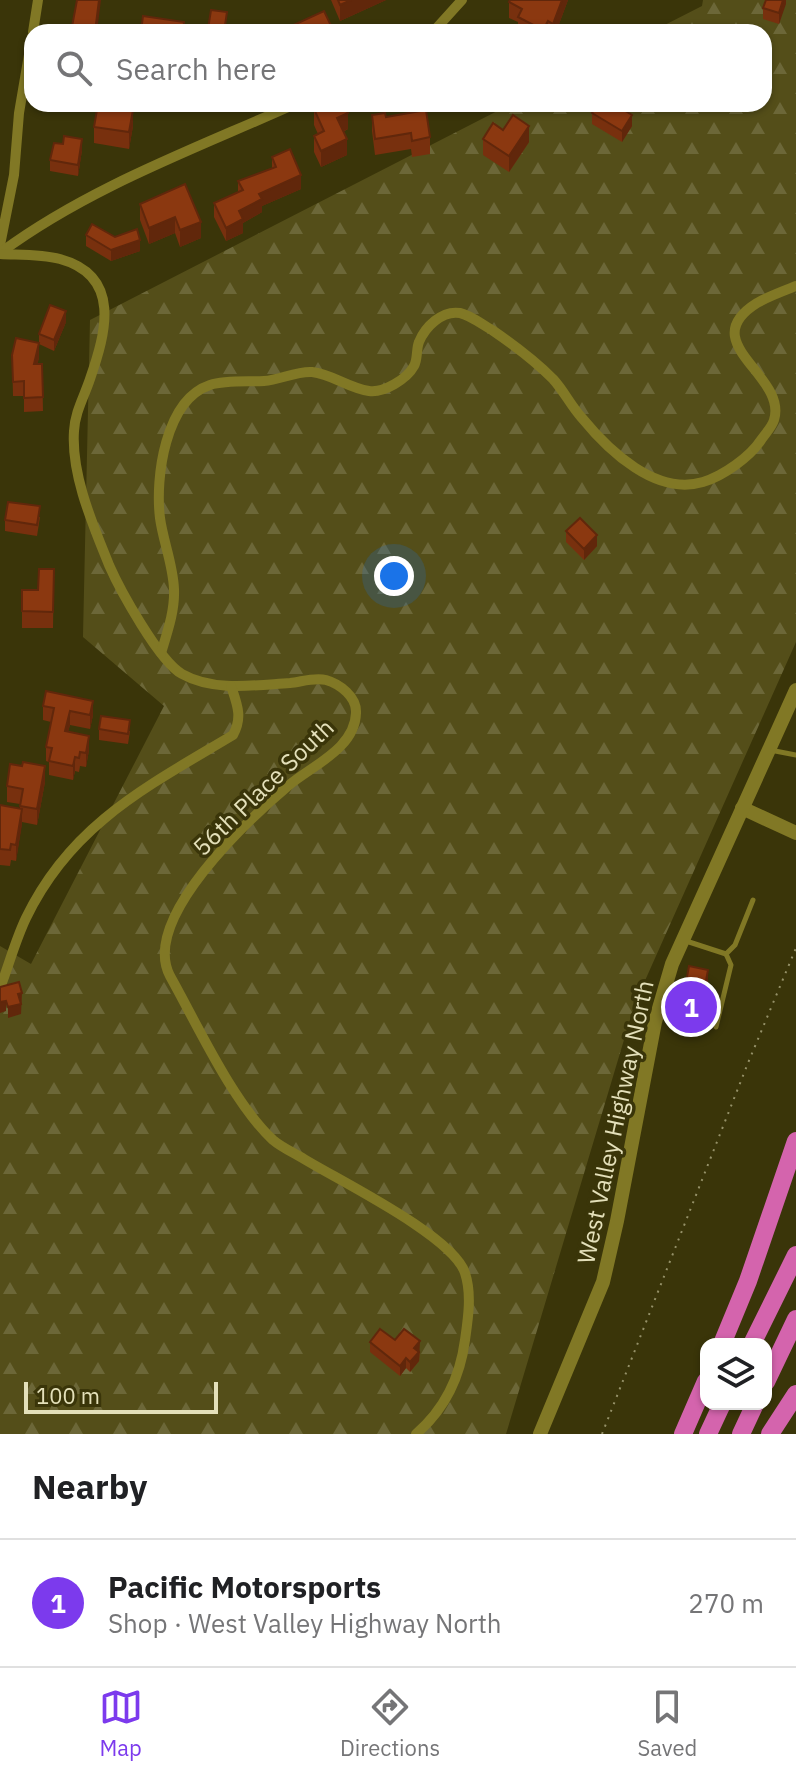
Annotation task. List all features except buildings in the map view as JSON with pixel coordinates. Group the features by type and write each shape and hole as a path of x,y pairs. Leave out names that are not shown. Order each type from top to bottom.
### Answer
{"highway":[{"path":"724,1338 748,1281 796,1141"},
{"path":"755,1338 796,1255"},
{"path":"772,1369 796,1319"},
{"path":"770,1434 796,1394"},
{"path":"683,1434 700,1395"},
{"path":"708,1434 719,1410"},
{"path":"741,1434 752,1410"}],"main road":[{"name":"West Valley Highway North","path":"540,1434 603,1282 661,996 682,940 796,692"},
{"path":"742,808 796,833"}],"street":[{"path":"34,24 38,0"},
{"path":"440,24 462,0"},
{"path":"0,245 14,175 24,83"},
{"path":"0,254 36,226 105,189 277,112"},
{"name":"56th Place South","path":"0,254 66,261 92,276 102,289 105,304 102,331 90,381 75,419 74,448 89,511 108,561 130,606 161,653 182,674 231,686 327,680 347,693 355,706 356,717 343,744 262,809 192,887 169,930 164,952 165,965 240,1100 274,1141 436,1239 458,1259 466,1275 468,1312 459,1370 446,1401 416,1434"},
{"path":"161,653 174,591 160,515 163,460 170,430 181,410 189,399 212,384 274,381 307,372 326,374 371,391 392,386 414,366 419,342 431,322 460,313 531,358 556,382 582,419 620,455 653,478 679,484 704,482 720,475 756,448 774,421 775,405 762,377 739,351 735,341 738,320 759,301 796,286"},
{"path":"0,988 13,948 37,896 79,839 138,791 233,735 239,725 239,708 231,686"}],"lane":[{"path":"769,749 796,755"},
{"path":"726,954 735,945 753,900"},
{"path":"682,940 726,954 731,965 716,1027"}],"path":[{"path":"602,1434 796,948"}],"green space":[{"path":"703,0 796,0 796,642 635,1003 506,1434 0,1434 0,946 31,964 164,706 83,637 90,320 495,112 772,112 772,24 667,24 702,6"}],"place":[{"name":"Pacific Motorsports","path":"691,1007"}]}
